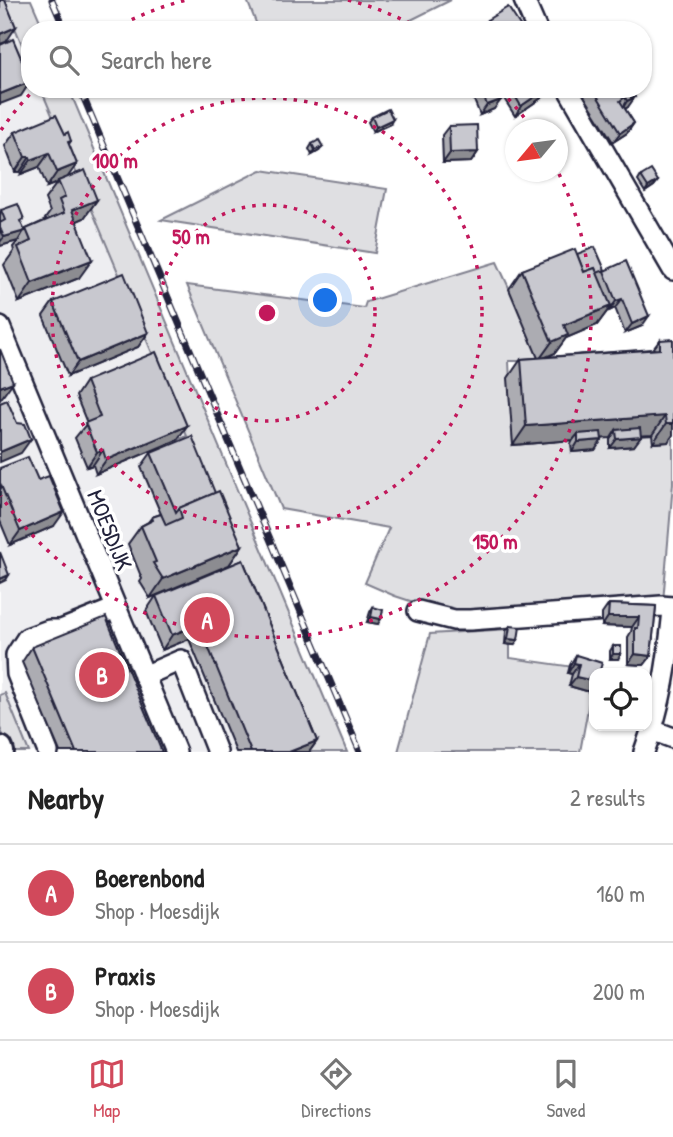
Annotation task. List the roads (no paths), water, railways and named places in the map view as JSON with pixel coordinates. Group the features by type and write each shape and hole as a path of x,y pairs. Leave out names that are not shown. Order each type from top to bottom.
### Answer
{"street":[{"path":"524,0 533,21"},
{"path":"573,98 673,270"},
{"name":"MOESDIJK","path":"0,327 176,752"},
{"path":"418,611 454,620 470,620 661,606 673,609 671,658 652,730 673,738"},
{"path":"48,752 17,674 16,655 27,638 49,630 61,630 116,608"},
{"path":"144,676 181,660 217,752"},
{"path":"644,752 652,731"}],"railway":[{"path":"52,0 61,21"},
{"path":"84,98 360,752"}],"place":[{"name":"Boerenbond","path":"207,620"},
{"name":"Praxis","path":"102,675"}]}
